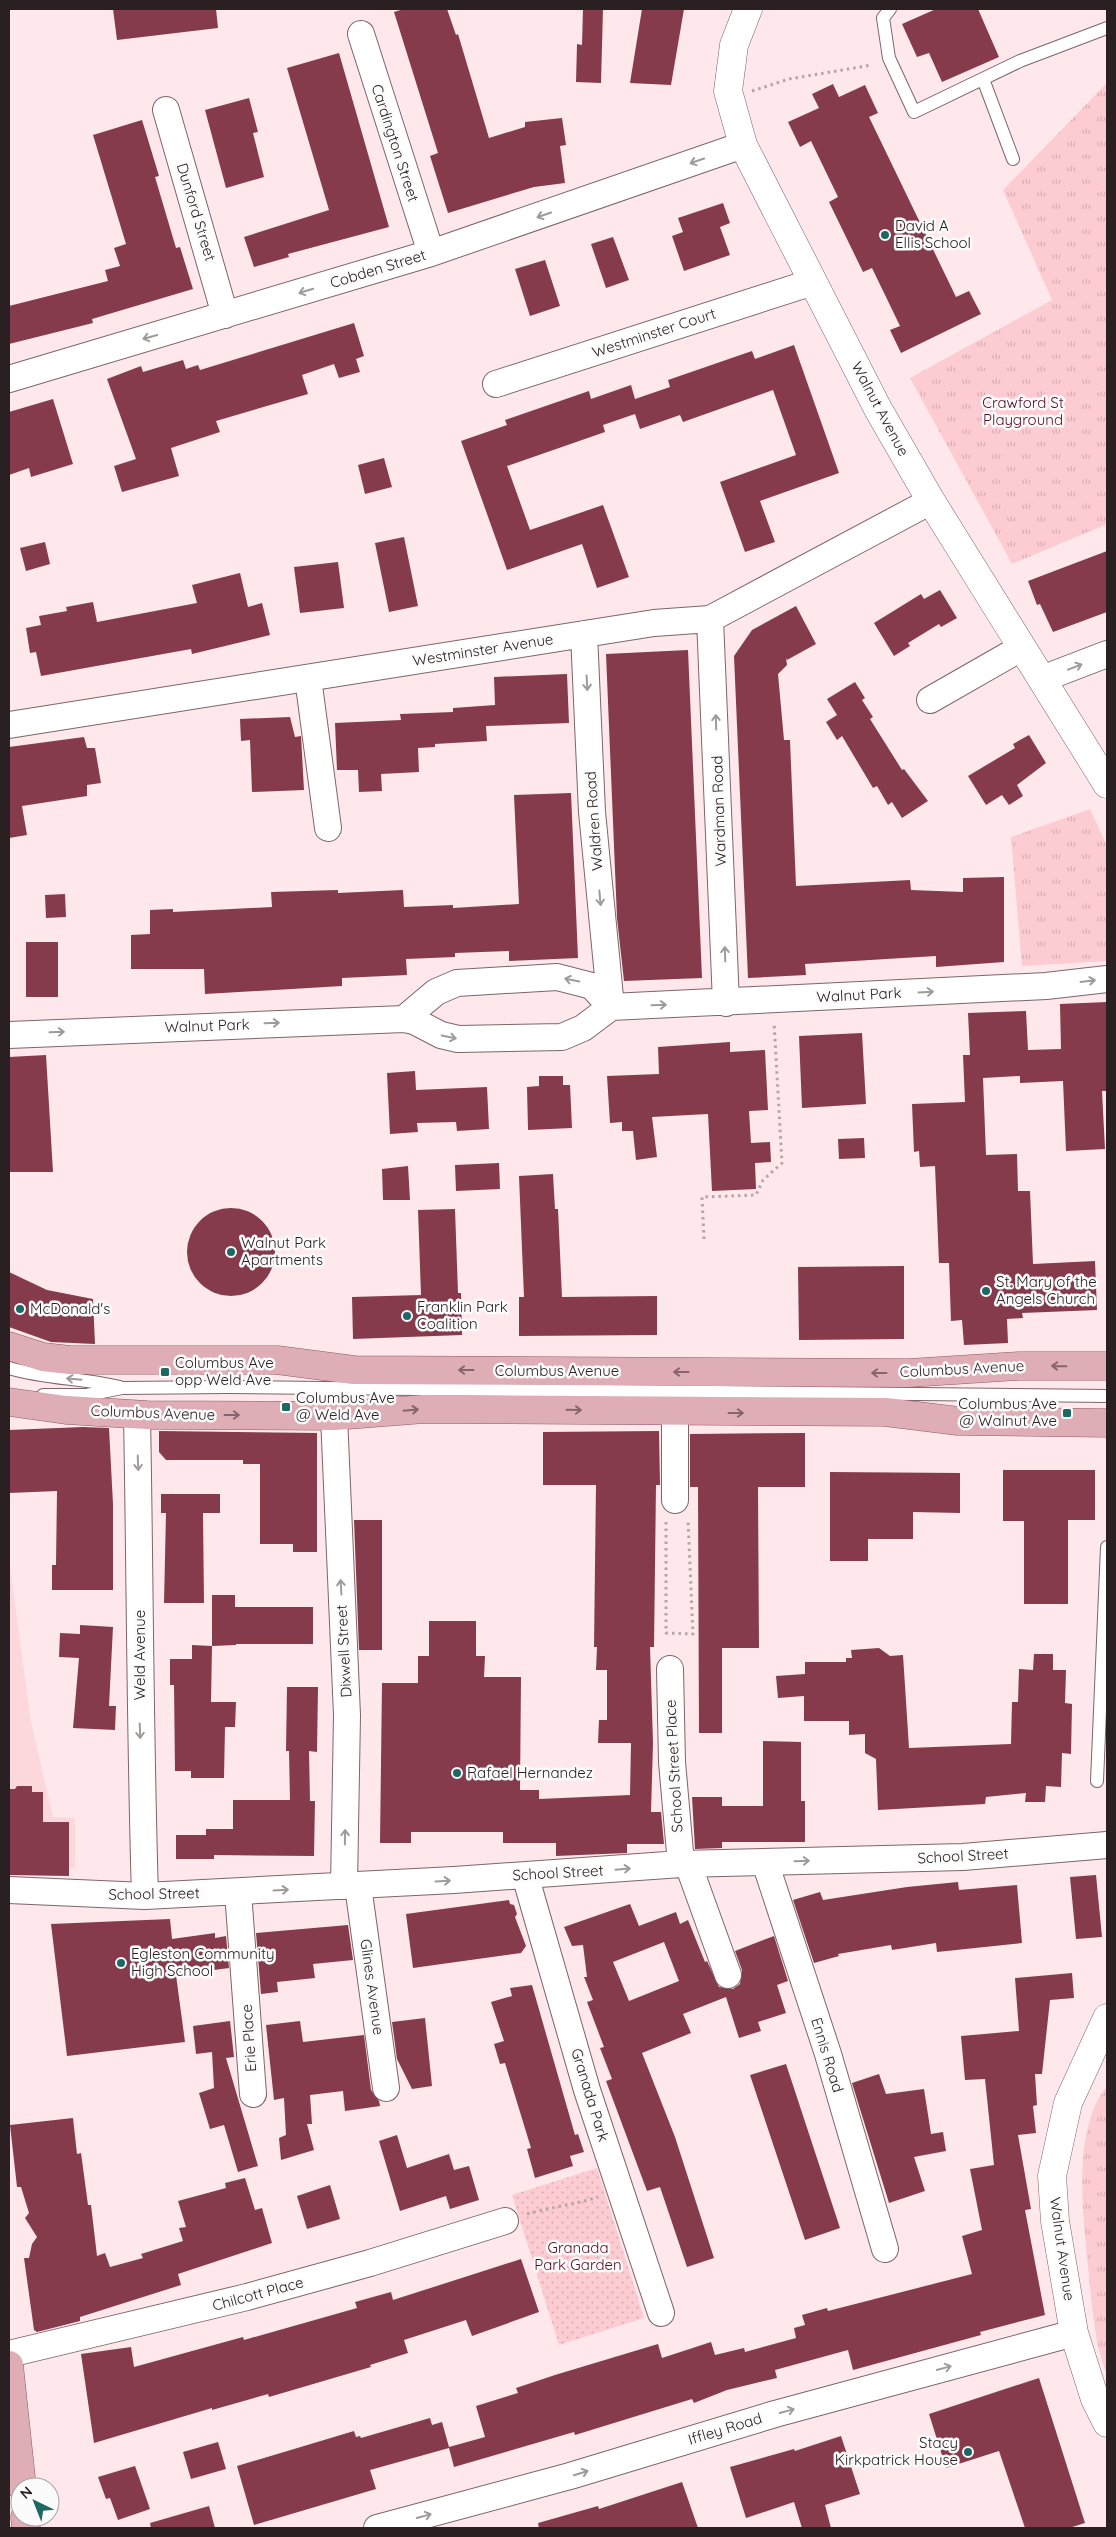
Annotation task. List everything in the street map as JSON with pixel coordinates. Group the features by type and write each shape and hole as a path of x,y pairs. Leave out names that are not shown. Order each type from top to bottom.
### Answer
{"main road":[{"name":"Columbus Avenue","path":"9,1346 43,1356 70,1360 277,1360 354,1370 909,1373 1019,1366 1107,1366"},
{"name":"Columbus Avenue","path":"9,1402 66,1410 137,1415 334,1416 424,1408 675,1412 885,1412 958,1421 1107,1423"},
{"path":"9,2366 21,2477"}],"street":[{"name":"Walnut Avenue","path":"748,9 734,45 728,90 743,145 878,408 931,501 1107,784"},
{"name":"Cardington Street","path":"361,34 431,252"},
{"name":"Dunford Street","path":"166,110 225,315"},
{"name":"Cobden Street","path":"9,379 431,252 743,145"},
{"name":"Westminster Court","path":"496,384 813,282"},
{"name":"Westminster Avenue","path":"9,725 654,623 710,619 931,501"},
{"name":"Wardman Road","path":"710,619 726,1003"},
{"name":"Waldren Road","path":"584,634 592,812 610,1007"},
{"path":"930,700 1021,648"},
{"path":"1042,679 1107,654"},
{"path":"308,678 328,828"},
{"path":"404,1019 436,992 457,983 557,977 592,986 610,1007"},
{"name":"Walnut Park","path":"9,1034 404,1019 414,1021 441,1036 458,1039 562,1037 582,1028 610,1007 726,1003 1046,986 1107,979"},
{"path":"675,1412 675,1500"},
{"name":"Weld Avenue","path":"137,1415 140,1524 140,1721 145,1896"},
{"name":"Dixwell Street","path":"334,1416 347,1715 351,1886"},
{"name":"School Street Place","path":"670,1669 672,1762 684,1864 728,1975"},
{"name":"School Street","path":"9,1890 145,1896 351,1886 684,1864 963,1857 1107,1845"},
{"name":"Ennis Road","path":"765,1862 828,2054 885,2249"},
{"name":"Granada Park","path":"526,1875 587,2090 661,2313"},
{"name":"Glines Avenue","path":"351,1886 386,2088"},
{"name":"Erie Place","path":"238,1892 253,2094"},
{"name":"Walnut Avenue","path":"1107,2018 1068,2103 1052,2176 1055,2221 1074,2333 1095,2399 1107,2424"},
{"name":"Chilcott Place","path":"9,2354 247,2298 370,2263 512,2218"},
{"name":"Iffley Road","path":"377,2528 570,2476 775,2414 1074,2333"}],"lane":[{"path":"890,9 883,18 889,58 914,112 1020,61 1107,28"},
{"path":"983,79 1013,158"},
{"name":"Columbus Avenue","path":"9,1368 37,1375 97,1382 122,1388"},
{"name":"Columbus Avenue","path":"9,1390 45,1395 79,1395 122,1388 1107,1396"},
{"path":"1097,1781 1107,1547"}],"path":[{"path":"748,93 789,79 867,68"},
{"path":"704,1239 702,1197 756,1195 763,1180 782,1163 774,1021"},
{"path":"667,1536 666,1633 693,1634 688,1535"},
{"path":"512,2218 558,2205 575,2205 600,2196"}],"shaded area":[{"path":"9,1560 31,1722 53,1817 75,1818 75,1868 9,1865"}],"green space":[{"name":"Crawford St Playground","path":"1107,83 1107,524 1012,564 910,378 1052,300 1003,190"},
{"path":"1090,809 1107,846 1107,961 1022,966 1011,837"},
{"path":"1107,2086 1107,2374 1097,2339 1093,2313 1084,2230 1082,2178 1088,2128 1095,2105"},
{"name":"Granada Park Garden","path":"597,2168 644,2318 559,2345 512,2195"}],"building":[{"path":"113,9 216,9 218,28 117,40"},
{"path":"404,9 447,9 456,35 458,34 489,138 525,127 525,122 562,118 566,145 560,146 565,183 534,187 448,213 430,156 438,153 394,12"},
{"path":"583,9 603,9 601,83 576,82 577,44 582,45"},
{"path":"642,9 684,9 671,85 630,83"},
{"path":"936,9 978,9 999,57 942,82 929,53 917,57 902,24"},
{"path":"339,53 389,227 288,254 289,257 254,267 244,237 329,210 287,68"},
{"name":"David A Ellis School","path":"833,84 839,97 865,85 878,113 869,117 956,297 969,291 981,314 901,353 890,330 900,326 872,268 863,272 829,202 838,197 811,141 800,147 788,122 819,108 812,94"},
{"path":"249,98 258,132 253,133 264,177 226,188 205,110"},
{"path":"142,120 159,176 155,177 176,248 180,247 193,289 92,319 93,323 9,344 9,306 108,281 105,270 120,266 114,248 126,244 93,135"},
{"path":"723,203 730,223 720,227 730,255 684,271 672,236 683,232 678,218"},
{"path":"613,237 629,280 606,288 591,244"},
{"path":"545,260 560,306 530,316 515,269"},
{"path":"354,323 364,356 356,359 360,372 339,378 334,364 302,375 308,394 216,421 220,432 171,448 179,476 122,492 114,466 136,459 107,379 141,366 143,372 183,360 186,369 198,365 200,370"},
{"path":"794,345 839,473 760,501 775,542 745,552 720,482 796,455 773,390 683,422 680,415 640,429 635,414 603,425 605,432 507,466 530,530 603,505 629,577 597,588 582,544 507,570 461,441 507,425 505,420 589,391 591,399 631,385 635,399 670,387 668,380 752,351 755,359"},
{"path":"53,399 73,464 31,477 29,468 9,475 9,412"},
{"path":"384,458 392,487 365,494 358,465"},
{"path":"404,537 418,606 389,612 375,543"},
{"path":"45,542 50,564 26,571 20,548"},
{"path":"1107,551 1107,612 1053,632 1040,604 1037,605 1028,581"},
{"path":"338,562 344,608 300,613 294,567"},
{"path":"240,573 248,607 262,603 270,635 192,654 191,649 41,676 36,652 30,653 26,628 41,625 39,616 67,611 66,607 93,602 97,622 197,603 192,585"},
{"path":"940,590 957,618 941,627 939,624 908,643 910,646 894,656 874,623 921,594 924,599"},
{"path":"796,606 816,644 787,660 786,658 787,665 778,674 784,740 790,740 796,886 910,880 911,890 963,892 963,878 1004,877 1004,962 936,967 936,956 805,964 806,975 748,978 734,656 752,630"},
{"path":"688,650 702,978 624,981 617,918 606,654"},
{"path":"567,674 569,723 486,726 487,741 435,744 435,747 418,748 419,772 381,774 382,791 359,792 358,770 337,770 335,723 401,720 400,714 453,712 453,708 495,705 494,677"},
{"path":"855,682 865,698 862,700 873,717 870,719 902,770 904,769 928,801 902,818 892,802 888,805 877,786 873,788 842,736 837,740 826,722 837,715 827,699"},
{"path":"290,717 295,737 301,736 304,790 252,792 250,740 241,741 240,719"},
{"path":"1029,735 1046,763 1017,785 1023,796 1009,805 1002,795 986,805 968,776 1015,748 1013,744"},
{"path":"84,737 87,748 95,748 101,783 87,785 87,796 22,806 27,835 9,838 9,747"},
{"path":"571,793 578,958 509,961 509,951 455,953 455,957 406,959 407,975 342,978 342,986 205,994 204,969 131,969 131,935 150,934 150,910 173,909 173,912 272,907 271,892 338,890 338,893 403,890 404,907 453,905 453,908 519,904 514,795"},
{"path":"65,894 66,917 46,918 45,895"},
{"path":"26,942 58,942 58,997 26,997"},
{"path":"1107,1002 1107,1091 1102,1091 1105,1149 1066,1151 1063,1081 1020,1083 1020,1076 983,1078 986,1155 1017,1154 1018,1191 1030,1191 1033,1264 1095,1261 1097,1310 1022,1313 1023,1318 1007,1319 1008,1343 964,1345 962,1320 951,1321 949,1263 939,1263 935,1166 920,1167 919,1151 914,1152 912,1104 965,1102 963,1055 970,1055 968,1013 1026,1011 1028,1050 1061,1049 1060,1004"},
{"path":"862,1033 866,1104 802,1108 799,1036"},
{"path":"730,1042 730,1052 765,1050 768,1110 749,1111 751,1143 770,1142 771,1162 755,1163 756,1189 712,1191 708,1114 652,1117 657,1157 636,1160 633,1131 622,1131 622,1122 610,1123 607,1076 659,1074 658,1047"},
{"path":"46,1055 53,1172 9,1172 9,1057"},
{"path":"415,1071 416,1090 487,1087 489,1129 457,1131 456,1122 417,1123 418,1132 390,1134 387,1073"},
{"path":"539,1076 563,1076 563,1085 570,1085 572,1128 528,1130 527,1087 539,1086"},
{"path":"864,1138 865,1158 839,1159 838,1139"},
{"path":"499,1163 500,1189 456,1191 455,1165"},
{"path":"408,1166 410,1200 383,1200 382,1169"},
{"path":"553,1174 555,1209 558,1209 562,1297 657,1296 657,1335 519,1336 519,1297 524,1297 519,1176"},
{"name":"Walnut Park Apartments","path":"222,1208 240,1208 256,1215 268,1227 275,1243 275,1261 268,1277 256,1289 240,1296 222,1296 206,1289 194,1277 187,1261 187,1243 194,1227 206,1215"},
{"path":"455,1209 458,1293 461,1293 462,1335 353,1339 352,1297 421,1295 418,1210"},
{"path":"904,1266 904,1339 799,1340 798,1267"},
{"path":"9,1272 47,1290 93,1299 95,1344 51,1342 9,1327"},
{"path":"83,1427 109,1428 113,1504 113,1590 52,1590 52,1565 56,1565 57,1491 9,1493 9,1430"},
{"path":"159,1431 317,1433 317,1552 293,1552 293,1544 260,1544 260,1464 243,1464 243,1460 166,1460 159,1452"},
{"path":"659,1431 660,1485 656,1485 654,1647 650,1647 653,1743 651,1812 661,1812 664,1844 627,1844 627,1853 556,1856 556,1843 503,1843 503,1832 411,1832 411,1843 380,1843 382,1683 418,1683 418,1656 429,1656 429,1621 476,1621 476,1656 485,1656 484,1677 521,1677 520,1790 539,1790 539,1799 630,1795 631,1743 598,1743 599,1720 607,1720 607,1670 596,1670 597,1647 594,1647 596,1485 543,1485 543,1432"},
{"path":"805,1433 805,1487 758,1487 759,1648 722,1648 722,1733 699,1733 698,1487 690,1487 690,1434"},
{"path":"1003,1470 1095,1470 1095,1520 1068,1520 1068,1604 1024,1604 1024,1521 1003,1521"},
{"path":"830,1472 960,1473 960,1513 913,1512 913,1539 868,1539 868,1561 830,1561"},
{"path":"161,1494 220,1494 220,1513 203,1513 204,1603 164,1603 166,1513 161,1513"},
{"path":"354,1520 382,1520 382,1650 359,1650"},
{"path":"212,1595 235,1595 235,1607 313,1607 313,1644 236,1644 212,1646"},
{"path":"80,1625 113,1627 109,1706 116,1706 115,1730 73,1728 79,1658 59,1657 60,1633 80,1634"},
{"path":"192,1645 212,1646 211,1702 236,1702 235,1727 225,1727 224,1778 191,1778 191,1771 175,1771 174,1685 170,1685 170,1659 192,1659"},
{"path":"879,1648 890,1656 903,1655 909,1748 1011,1744 1012,1702 1018,1702 1019,1669 1033,1670 1034,1654 1053,1654 1053,1670 1066,1670 1065,1703 1072,1704 1071,1754 1062,1753 1061,1787 1046,1786 1045,1802 1025,1802 1026,1793 986,1797 985,1804 878,1810 876,1759 865,1753 865,1734 849,1735 849,1721 804,1721 804,1696 778,1698 776,1676 805,1674 805,1662 846,1662 846,1658 852,1658 851,1650"},
{"path":"287,1687 318,1687 317,1752 309,1751 310,1801 315,1801 314,1856 214,1855 214,1859 176,1859 176,1835 206,1835 206,1829 233,1829 233,1800 290,1800 289,1751 286,1751"},
{"path":"763,1741 801,1742 801,1801 805,1801 805,1842 722,1842 722,1848 695,1849 692,1797 722,1797 722,1806 763,1806"},
{"path":"17,1786 32,1786 32,1792 43,1792 43,1822 69,1822 69,1876 9,1875 9,1789 15,1789"},
{"path":"1096,1875 1102,1937 1076,1939 1070,1877"},
{"path":"958,1882 959,1890 1017,1885 1022,1943 937,1952 936,1943 892,1950 891,1945 838,1954 839,1956 814,1963 793,1900 820,1892 823,1900 907,1887"},
{"path":"509,1900 510,1904 514,1905 517,1914 515,1917 526,1946 521,1953 413,1968 406,1914"},
{"path":"630,1904 639,1926 676,1912 680,1924 688,1920 705,1962 707,1961 719,1987 733,1989 740,1984 742,1970 735,1951 774,1936 788,1981 777,1985 786,2013 758,2022 761,2031 739,2038 726,1997 683,2014 691,2033 642,2053 675,2137 714,2258 687,2267 660,2187 647,2191 606,2081 612,2079 600,2048 604,2047 587,2002 593,2000 584,1977 587,1977 583,1945 572,1946 564,1927","holes":["664,1942 679,1981 629,2001 613,1962"]},
{"path":"170,1919 172,1939 215,1933 215,1938 226,1936 229,1968 176,1975 185,2042 67,2056 51,1924"},
{"path":"348,1925 353,1960 313,1964 315,1978 277,1982 278,1992 261,1994 256,1933"},
{"path":"1072,1973 1074,1998 1050,2000 1042,2074 1035,2074 1037,2105 1033,2106 1036,2133 1018,2135 1031,2209 1025,2210 1045,2315 980,2332 981,2335 853,2370 848,2350 775,2370 777,2378 727,2390 694,2403 692,2399 575,2435 574,2432 454,2467 449,2448 370,2470 376,2489 254,2525 237,2466 354,2431 356,2437 360,2436 361,2438 430,2418 432,2425 442,2422 449,2447 485,2437 476,2406 518,2393 516,2388 555,2375 658,2344 662,2358 711,2342 715,2355 744,2348 745,2352 796,2338 794,2328 805,2325 802,2315 827,2308 828,2311 972,2274 962,2236 982,2230 970,2169 994,2165 985,2079 965,2080 961,2036 1019,2031 1015,1978"},
{"path":"532,1985 575,2135 578,2134 584,2152 570,2156 573,2166 535,2178 527,2149 531,2148 505,2063 500,2064 494,2044 504,2041 491,2002 512,1996 510,1988"},
{"path":"425,2018 432,2086 412,2089 397,2059 392,2022"},
{"path":"230,2021 234,2057 226,2058 258,2166 238,2172 224,2125 210,2129 199,2093 214,2088 212,2052 196,2054 193,2026"},
{"path":"300,2021 303,2042 364,2035 371,2090 379,2101 380,2106 345,2111 343,2091 310,2095 312,2124 307,2124 314,2150 281,2160 279,2138 286,2135 284,2098 274,2100 266,2025"},
{"path":"786,2064 840,2228 805,2240 750,2075"},
{"path":"879,2074 886,2094 924,2089 931,2134 943,2132 946,2151 914,2157 925,2191 889,2203 852,2083"},
{"path":"73,2118 77,2154 81,2153 88,2205 91,2205 97,2256 105,2253 110,2267 143,2258 141,2254 183,2241 179,2228 186,2227 178,2201 226,2188 225,2183 245,2178 255,2210 262,2208 272,2243 178,2274 181,2285 80,2317 80,2321 37,2332 34,2330 24,2258 29,2258 32,2244 37,2237 25,2218 29,2213 21,2187 17,2187 10,2125"},
{"path":"397,2135 407,2168 449,2154 454,2170 469,2166 479,2200 450,2209 446,2196 400,2211 379,2141"},
{"path":"330,2185 340,2219 307,2229 297,2196"},
{"path":"521,2259 539,2312 472,2336 466,2320 404,2340 408,2353 370,2365 371,2367 269,2397 268,2394 212,2410 212,2408 94,2443 81,2354 131,2347 134,2367 243,2337 244,2340 357,2308 355,2302 391,2292 393,2300"},
{"name":"Stacy Kirkpatrick House","path":"1039,2378 1085,2523 1069,2528 1025,2528 999,2451 946,2468 929,2414"},
{"path":"841,2436 860,2494 825,2505 831,2528 802,2528 794,2502 746,2518 730,2467 794,2449 795,2451"},
{"path":"218,2442 226,2469 191,2479 183,2452"},
{"path":"135,2466 150,2509 118,2520 110,2498 106,2499 98,2477"},
{"path":"682,2482 698,2528 539,2528 538,2523 598,2506 599,2509"},
{"path":"209,2506 215,2528 151,2528 150,2523"}],"place":[{"name":"David A Ellis School","path":"885,235"},
{"name":"Walnut Park Apartments","path":"231,1252"},
{"name":"St. Mary of the Angels Church","path":"986,1291"},
{"name":"McDonald's","path":"20,1309"},
{"name":"Franklin Park Coalition","path":"407,1316"},
{"name":"Columbus Ave opp Weld Ave","path":"165,1372"},
{"name":"Columbus Ave @ Weld Ave","path":"286,1407"},
{"name":"Columbus Ave @ Walnut Ave","path":"1067,1413"},
{"name":"Rafael Hernandez","path":"457,1773"},
{"name":"Egleston Community High School","path":"121,1963"},
{"name":"Stacy Kirkpatrick House","path":"968,2452"}]}
